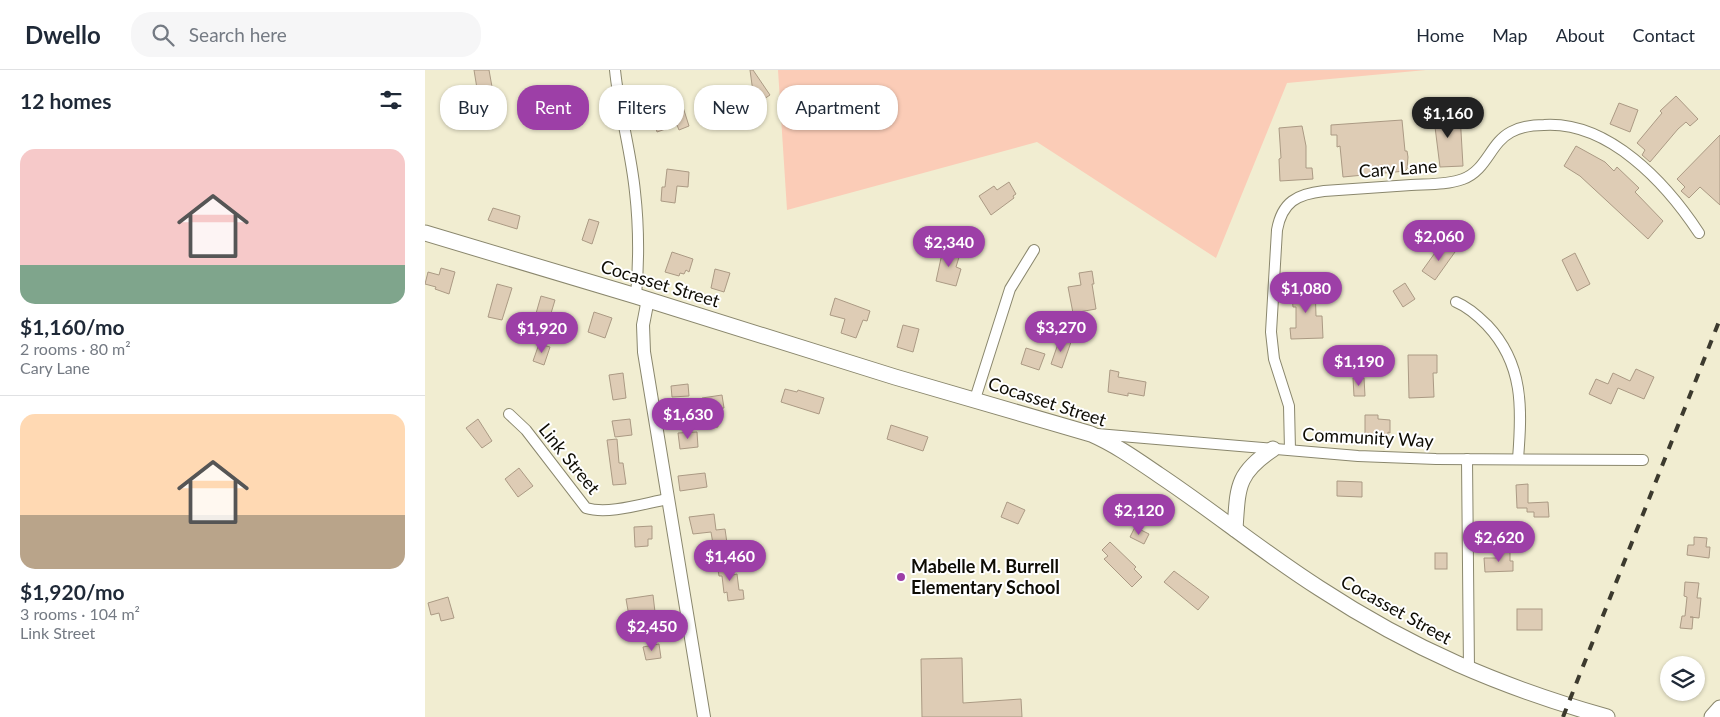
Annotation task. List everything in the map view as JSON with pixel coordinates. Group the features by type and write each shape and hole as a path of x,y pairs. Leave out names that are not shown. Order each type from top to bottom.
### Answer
{"main road":[{"name":"Cocasset Street","path":"425,233 643,298 895,377 1091,434 1114,444 1319,588 1383,627 1469,670 1534,695 1607,717"},
{"path":"1235,529 1237,495 1244,474 1253,463 1273,449"},
{"path":"1712,717 1720,708"}],"street":[{"path":"615,70 620,112 627,137 635,191 643,298 643,343 704,717"},
{"name":"Cary Lane","path":"1290,450 1289,406 1274,359 1271,332 1277,230 1281,214 1297,198 1304,194 1456,181 1478,170 1495,145 1506,135 1528,126 1559,125 1581,128 1597,134 1626,154 1668,191 1699,233"},
{"path":"975,399 1010,289 1034,250"},
{"path":"1457,302 1472,311 1489,328 1502,343 1513,366 1518,385 1520,413 1518,459"},
{"name":"Link Street","path":"509,414 526,430 586,508 606,510 668,499"},
{"name":"Community Way","path":"1091,434 1358,456 1643,460"},
{"path":"1467,459 1469,670"}],"shaded area":[{"path":"778,70 1426,70 1287,83 1216,258 1037,142 787,210 782,130 898,130 898,85 779,85"}],"building":[{"path":"474,70 489,70 492,85 476,85"},
{"path":"750,70 753,70 763,85 752,85"},
{"path":"1676,96 1698,119 1690,126 1686,122 1678,129 1650,162 1642,155 1645,150 1637,143 1662,113 1660,111"},
{"path":"1619,103 1638,110 1630,132 1610,124"},
{"path":"684,110 689,126 684,128"},
{"path":"1460,114 1463,166 1440,167 1435,127 1429,127 1429,116"},
{"path":"1402,120 1405,151 1407,151 1408,157 1407,169 1405,171 1343,177 1340,146 1337,147 1337,135 1331,135 1331,125"},
{"path":"1302,126 1306,146 1306,168 1312,168 1313,179 1280,181 1279,128"},
{"path":"1720,135 1720,205 1700,187 1689,198 1681,191 1685,187 1677,179"},
{"path":"1576,146 1605,162 1614,171 1617,167 1639,188 1635,192 1663,221 1648,239 1580,176 1564,166"},
{"path":"667,169 689,172 688,187 677,186 675,203 661,201 662,187 665,187"},
{"path":"1009,182 1016,194 1013,196 1014,198 991,215 979,196 994,186 997,190"},
{"path":"493,208 520,216 517,229 488,220"},
{"path":"589,219 599,222 592,244 582,240"},
{"path":"1442,243 1455,252 1435,280 1422,271"},
{"path":"943,249 960,254 956,267 961,269 956,286 936,281"},
{"path":"672,252 693,259 689,272 686,270 684,274 680,273 679,276 665,272"},
{"path":"1575,253 1590,284 1577,291 1562,260"},
{"path":"441,268 455,272 449,294 425,284 428,272 439,275"},
{"path":"715,269 730,273 724,292 711,288"},
{"path":"1092,271 1096,309 1073,313 1068,287 1081,285 1079,273"},
{"path":"1405,283 1415,299 1403,307 1393,291"},
{"path":"497,284 512,288 502,320 488,317"},
{"path":"1315,285 1316,316 1322,316 1323,338 1291,339 1290,328 1296,328 1296,307 1293,307 1291,286"},
{"path":"541,296 555,300 549,320 545,319 540,333 528,329 532,316 535,317"},
{"path":"835,298 870,311 867,321 863,320 856,338 841,333 845,319 830,315"},
{"path":"594,312 612,318 605,338 588,332"},
{"path":"903,325 919,329 913,352 897,347"},
{"path":"1060,338 1071,342 1062,368 1051,364"},
{"path":"539,344 550,347 544,365 533,361"},
{"path":"1026,348 1045,354 1039,370 1021,364"},
{"path":"1408,355 1437,355 1437,373 1433,373 1434,397 1409,398"},
{"path":"1636,369 1654,377 1644,399 1618,388 1611,404 1589,394 1596,379 1608,384 1613,373 1630,381"},
{"path":"1110,370 1119,372 1118,377 1146,382 1144,396 1128,393 1128,396 1108,392"},
{"path":"623,373 626,398 613,400 609,375"},
{"path":"1353,378 1364,378 1365,396 1354,396"},
{"path":"688,384 689,396 672,397 671,386"},
{"path":"785,389 797,392 798,390 824,398 819,414 781,402"},
{"path":"722,395 724,408 716,409 718,427 706,428 702,398"},
{"path":"1365,415 1378,415 1378,419 1390,420 1390,433 1388,432 1388,436 1365,436"},
{"path":"478,419 492,441 482,448 466,428"},
{"path":"630,419 632,435 615,437 612,421"},
{"path":"891,425 928,437 923,451 887,439"},
{"path":"697,432 698,447 680,449 678,433"},
{"path":"617,439 619,463 623,463 626,484 613,485 607,440"},
{"path":"519,468 533,486 518,497 505,479"},
{"path":"705,473 707,487 680,491 678,476"},
{"path":"1337,481 1362,482 1362,497 1337,496"},
{"path":"1528,484 1528,503 1548,502 1549,517 1534,517 1534,512 1527,512 1527,508 1517,508 1516,485"},
{"path":"1007,502 1025,510 1018,524 1001,517"},
{"path":"714,514 716,530 725,529 727,543 713,544 711,532 693,534 689,517"},
{"path":"652,526 652,539 648,539 648,546 635,547 634,527"},
{"path":"1135,527 1149,534 1144,544 1130,537"},
{"path":"1694,537 1707,538 1706,547 1710,547 1709,558 1687,555 1688,545 1694,545"},
{"path":"1110,542 1136,567 1134,569 1142,577 1132,587 1104,559 1108,556 1102,550"},
{"path":"1498,551 1510,551 1513,571 1485,572 1484,558 1498,558"},
{"path":"1435,553 1447,553 1447,569 1435,569"},
{"path":"731,562 733,575 737,574 739,590 743,590 744,599 728,601 727,592 724,593 722,576 719,576 717,564"},
{"path":"1174,571 1209,597 1198,610 1164,582"},
{"path":"1685,582 1699,583 1697,598 1701,598 1699,618 1693,617 1692,629 1680,628 1682,616 1685,616 1687,597 1684,596"},
{"path":"653,595 655,612 629,616 626,599"},
{"path":"448,597 454,618 441,621 439,613 431,615 428,603"},
{"path":"1517,609 1542,609 1542,630 1517,630"},
{"path":"659,644 661,658 646,660 643,647"},
{"path":"962,658 963,703 1021,699 1022,717 922,717 921,659"}],"railway":[{"path":"1563,717 1720,319"}],"place":[{"name":"Mabelle M. Burrell Elementary School","path":"901,577"}]}
